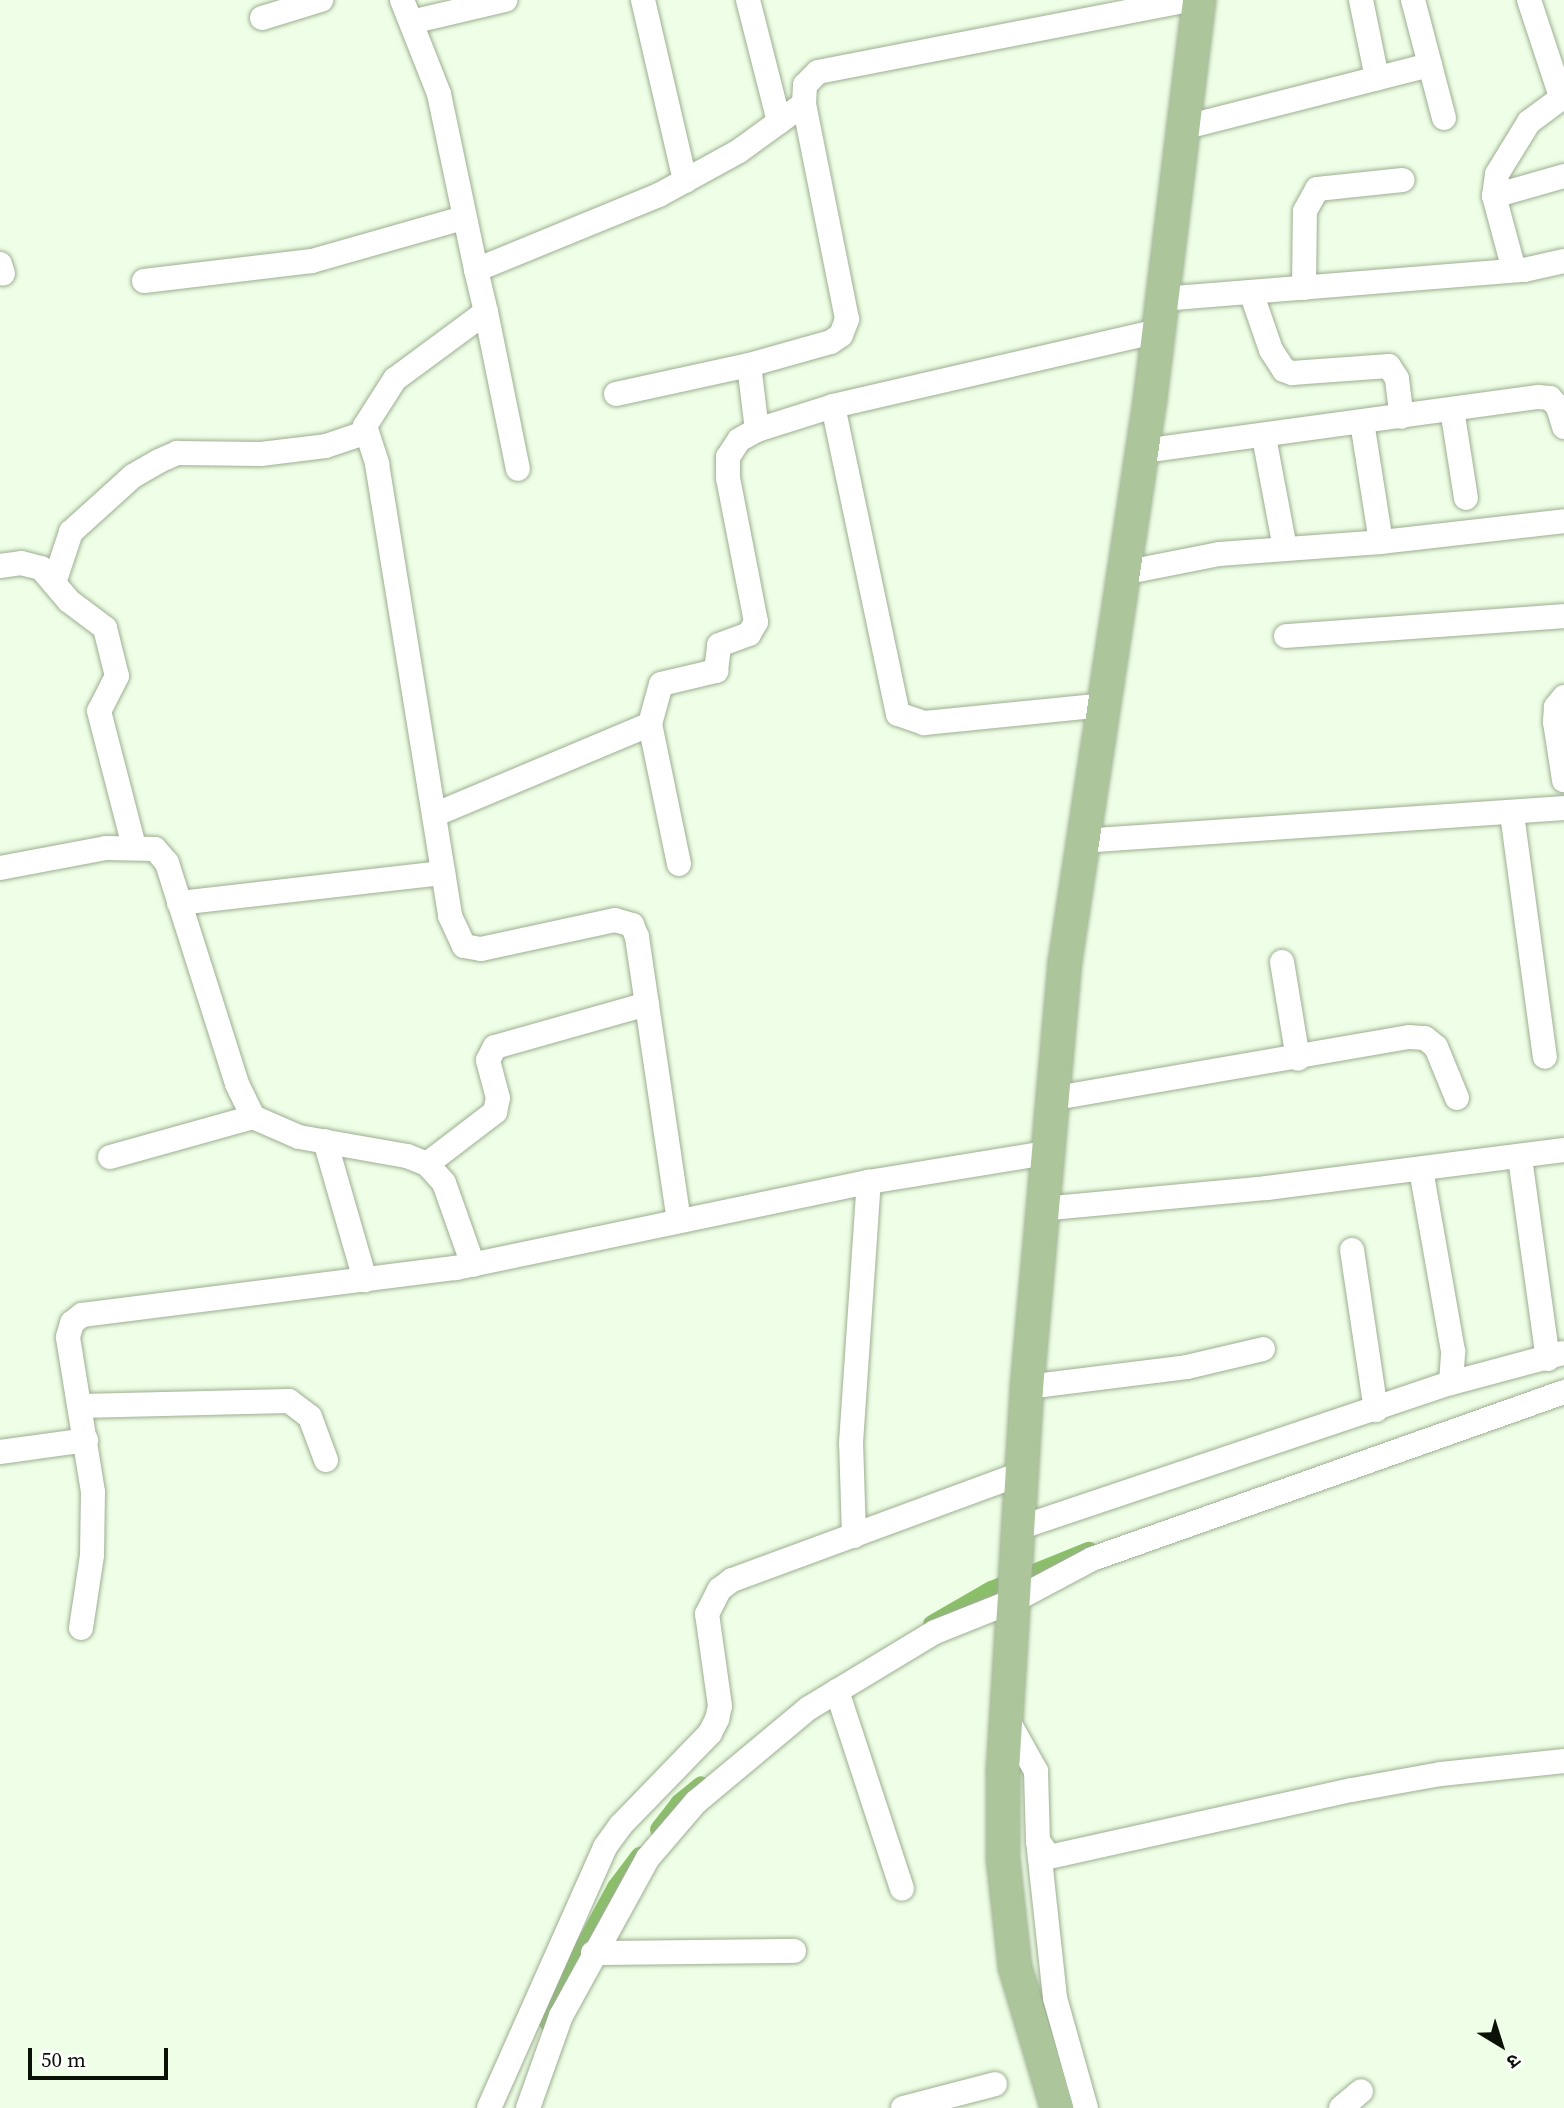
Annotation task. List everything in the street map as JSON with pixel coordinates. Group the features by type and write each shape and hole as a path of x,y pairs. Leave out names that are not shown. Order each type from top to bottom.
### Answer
{"main road":[{"path":"1057,2108 1015,1967 1006,1915 1003,1770 1027,1387 1050,1099 1082,841 1143,451 1199,0"}],"street":[{"path":"262,18 321,0"},
{"path":"505,0 407,11 439,94 518,469"},
{"path":"643,0 685,181"},
{"path":"748,0 779,122"},
{"path":"616,394 749,365 831,342 845,328 804,104 805,85 818,72 1190,0"},
{"path":"1361,0 1377,78"},
{"path":"1413,0 1444,118"},
{"path":"1514,270 1494,196 1497,174 1514,139 1562,97 1529,0"},
{"path":"1182,128 1430,65"},
{"path":"476,270 685,181 804,104"},
{"path":"1494,196 1564,176"},
{"path":"1304,288 1305,211 1317,189 1403,180"},
{"path":"144,281 302,263 463,218"},
{"path":"1162,299 1514,270 1564,261"},
{"path":"1251,292 1271,350 1284,370 1292,373 1389,366 1397,379 1402,417"},
{"path":"486,312 395,379 366,420 377,464 455,935 464,946 481,949 615,920 632,925 647,1004 679,1220"},
{"path":"679,864 650,723 661,684 716,671 719,645 749,634 757,622 728,457 739,440 757,430 833,406 1159,331"},
{"path":"749,365 757,430"},
{"path":"1143,451 1550,398 1564,427"},
{"path":"833,406 898,714 924,723 1104,705"},
{"path":"1452,409 1466,498"},
{"path":"1362,422 1381,542"},
{"path":"54,583 71,531 133,476 159,461 177,453 261,454 326,446 367,432"},
{"path":"1264,437 1285,548"},
{"path":"1123,573 1219,554 1381,542 1564,521"},
{"path":"0,566 33,564 105,628 111,642 116,685 99,711 134,846"},
{"path":"1286,636 1564,615"},
{"path":"1564,697 1556,707 1555,722 1564,780"},
{"path":"434,815 650,723"},
{"path":"1082,841 1513,814 1564,808"},
{"path":"1513,814 1545,1057"},
{"path":"0,868 134,846 155,849 167,863 237,1084 253,1117"},
{"path":"179,903 443,873"},
{"path":"1282,962 1298,1059"},
{"path":"427,1164 495,1111 498,1098 488,1060 495,1047 647,1004"},
{"path":"1050,1099 1298,1059 1409,1037 1424,1038 1436,1047 1457,1098"},
{"path":"110,1157 253,1117 299,1137 407,1156 427,1164 443,1182 472,1265"},
{"path":"325,1141 365,1280"},
{"path":"1041,1209 1520,1158 1564,1150"},
{"path":"81,1628 94,1523 86,1440 68,1337 72,1323 82,1315 472,1265 869,1182 1046,1153"},
{"path":"1019,1539 1451,1383 1556,1356 1520,1158"},
{"path":"1420,1169 1453,1351 1451,1383"},
{"path":"854,1536 853,1405 869,1182"},
{"path":"1352,1250 1376,1410"},
{"path":"1027,1387 1187,1367 1263,1349"},
{"path":"528,2108 561,2016 593,1953 628,1889 672,1827 754,1750 837,1691 934,1632 1092,1559 1564,1392"},
{"path":"80,1406 289,1401 310,1417 326,1460"},
{"path":"0,1452 86,1440"},
{"path":"489,2108 605,1847 621,1825 710,1733 717,1719 720,1706 707,1615 712,1600 732,1580 1023,1473"},
{"path":"837,1691 902,1889"},
{"path":"1007,1719 1035,1771 1038,1841 1055,1998 1086,2108"},
{"path":"1038,1841 1049,1857 1060,1858 1363,1788 1564,1760"},
{"path":"593,1953 794,1951"},
{"path":"903,2108 995,2084"},
{"path":"1341,2108 1362,2091"}],"waterway":[{"path":"932,1624 991,1590 1088,1551"},
{"path":"659,1829 679,1803 701,1785"},
{"path":"548,2022 560,1990 616,1887 639,1856"}]}
